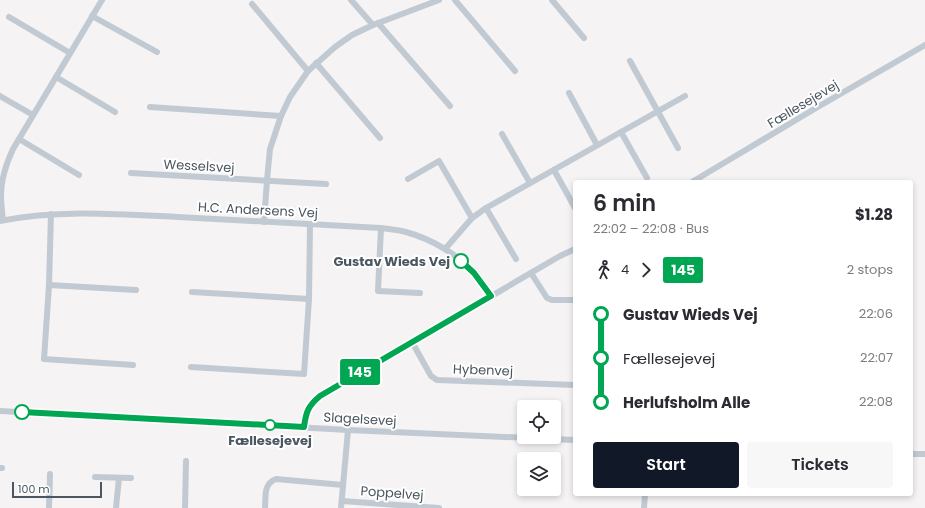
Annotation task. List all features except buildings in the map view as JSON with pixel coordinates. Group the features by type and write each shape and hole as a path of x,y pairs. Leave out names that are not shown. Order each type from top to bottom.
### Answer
{"street":[{"path":"2,220 1,195 3,174 7,162 13,149 102,0"},
{"path":"351,0 376,24 450,106"},
{"path":"264,222 266,180 270,149 281,116 290,97 308,71 352,35 376,24 440,0"},
{"path":"455,0 515,71"},
{"path":"552,0 584,38"},
{"path":"252,4 308,71"},
{"path":"92,16 158,52"},
{"path":"9,17 70,53"},
{"name":"Fællesejevej","path":"695,180 925,45"},
{"path":"630,61 678,148"},
{"path":"316,63 380,138"},
{"path":"56,77 115,112"},
{"path":"569,93 597,145"},
{"path":"0,96 33,115"},
{"path":"445,249 472,218 486,208 685,96"},
{"path":"150,107 281,116"},
{"path":"621,132 647,178"},
{"path":"502,134 530,183"},
{"path":"19,140 79,175"},
{"path":"408,179 439,161 472,218"},
{"path":"554,170 573,204"},
{"name":"Wesselsvej","path":"131,173 326,184"},
{"path":"486,208 516,259"},
{"name":"H.C. Andersens Vej","path":"2,220 51,214 90,213 381,228 406,232 426,239 445,249 474,273 491,296"},
{"path":"51,214 49,285 44,359 133,365"},
{"path":"191,367 304,374 309,299 310,224"},
{"path":"381,228 378,291 420,293"},
{"path":"304,427 305,415 309,407 320,396 560,256 573,250"},
{"path":"531,273 547,298 552,300 573,300"},
{"path":"49,285 136,290"},
{"path":"192,292 309,299"},
{"name":"Hybenvej","path":"412,342 431,376 438,380 573,385"},
{"name":"Slagelsevej","path":"0,411 348,430 573,440"},
{"path":"341,508 348,430"},
{"path":"913,454 925,454"},
{"path":"185,508 186,461"},
{"path":"48,508 50,474"},
{"path":"95,477 132,478"},
{"path":"116,508 119,478"},
{"path":"265,508 266,486 271,481 276,479 343,485"},
{"path":"644,508 645,496"},
{"name":"Poppelvej","path":"342,501 440,508"}],"bus line":[{"name":"145","path":"22,412 304,427 305,415 309,407 320,396 491,296 474,273 461,261"}],"place":[{"name":"Gustav Wieds Vej","path":"461,261"},
{"name":"Fællesejevej","path":"270,425"}]}
